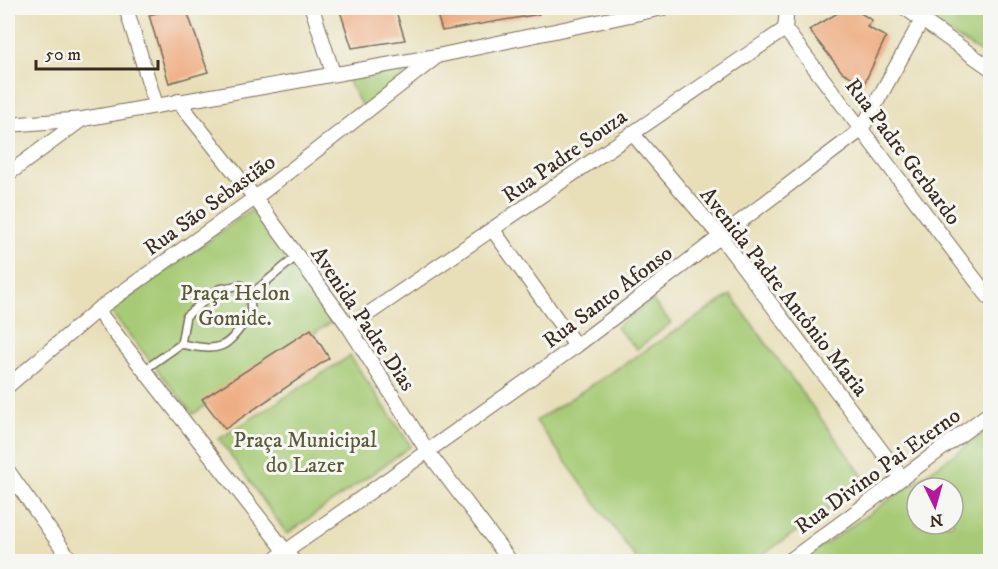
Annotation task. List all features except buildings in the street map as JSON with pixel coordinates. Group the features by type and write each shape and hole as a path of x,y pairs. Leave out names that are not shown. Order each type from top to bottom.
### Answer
{"street":[{"path":"126,8 156,105"},
{"path":"312,8 333,73"},
{"path":"8,125 82,119 437,56 663,8"},
{"path":"785,29 787,8"},
{"path":"905,8 990,68"},
{"name":"Rua Santo Afonso","path":"271,561 290,556 428,452 576,346 861,130 922,20"},
{"name":"Rua Padre Gerbardo","path":"785,29 990,299"},
{"name":"Rua Padre Souza","path":"350,327 785,29"},
{"name":"Rua São Sebastião","path":"8,386 98,310 255,198 437,56"},
{"name":"Avenida Padre Dias","path":"178,101 255,198 350,327 428,452 511,561"},
{"path":"8,174 82,119"},
{"name":"Avenida Padre Antônio Maria","path":"632,133 720,236 902,477"},
{"path":"493,230 576,346"},
{"path":"98,310 290,556"},
{"name":"Rua Divino Pai Eterno","path":"788,561 990,412"},
{"path":"8,471 72,561"}],"lane":[{"path":"250,295 297,256"},
{"path":"144,370 181,344 186,316 219,289 241,285 250,295 252,314 231,340 211,350 181,344"}],"green space":[{"path":"943,8 990,8 990,58 927,20"},
{"path":"406,66 407,73 363,108 344,74"},
{"name":"Praça Helon Gomide.","path":"254,208 334,320 193,414 110,311"},
{"path":"731,295 868,483 753,561 638,561 536,421"},
{"path":"652,300 671,323 637,349 616,327"},
{"name":"Praça Municipal do Lazer","path":"350,356 411,446 287,534 219,439"},
{"path":"990,426 990,561 801,561 905,489 905,536 965,536 965,476 923,476 965,447"}]}
